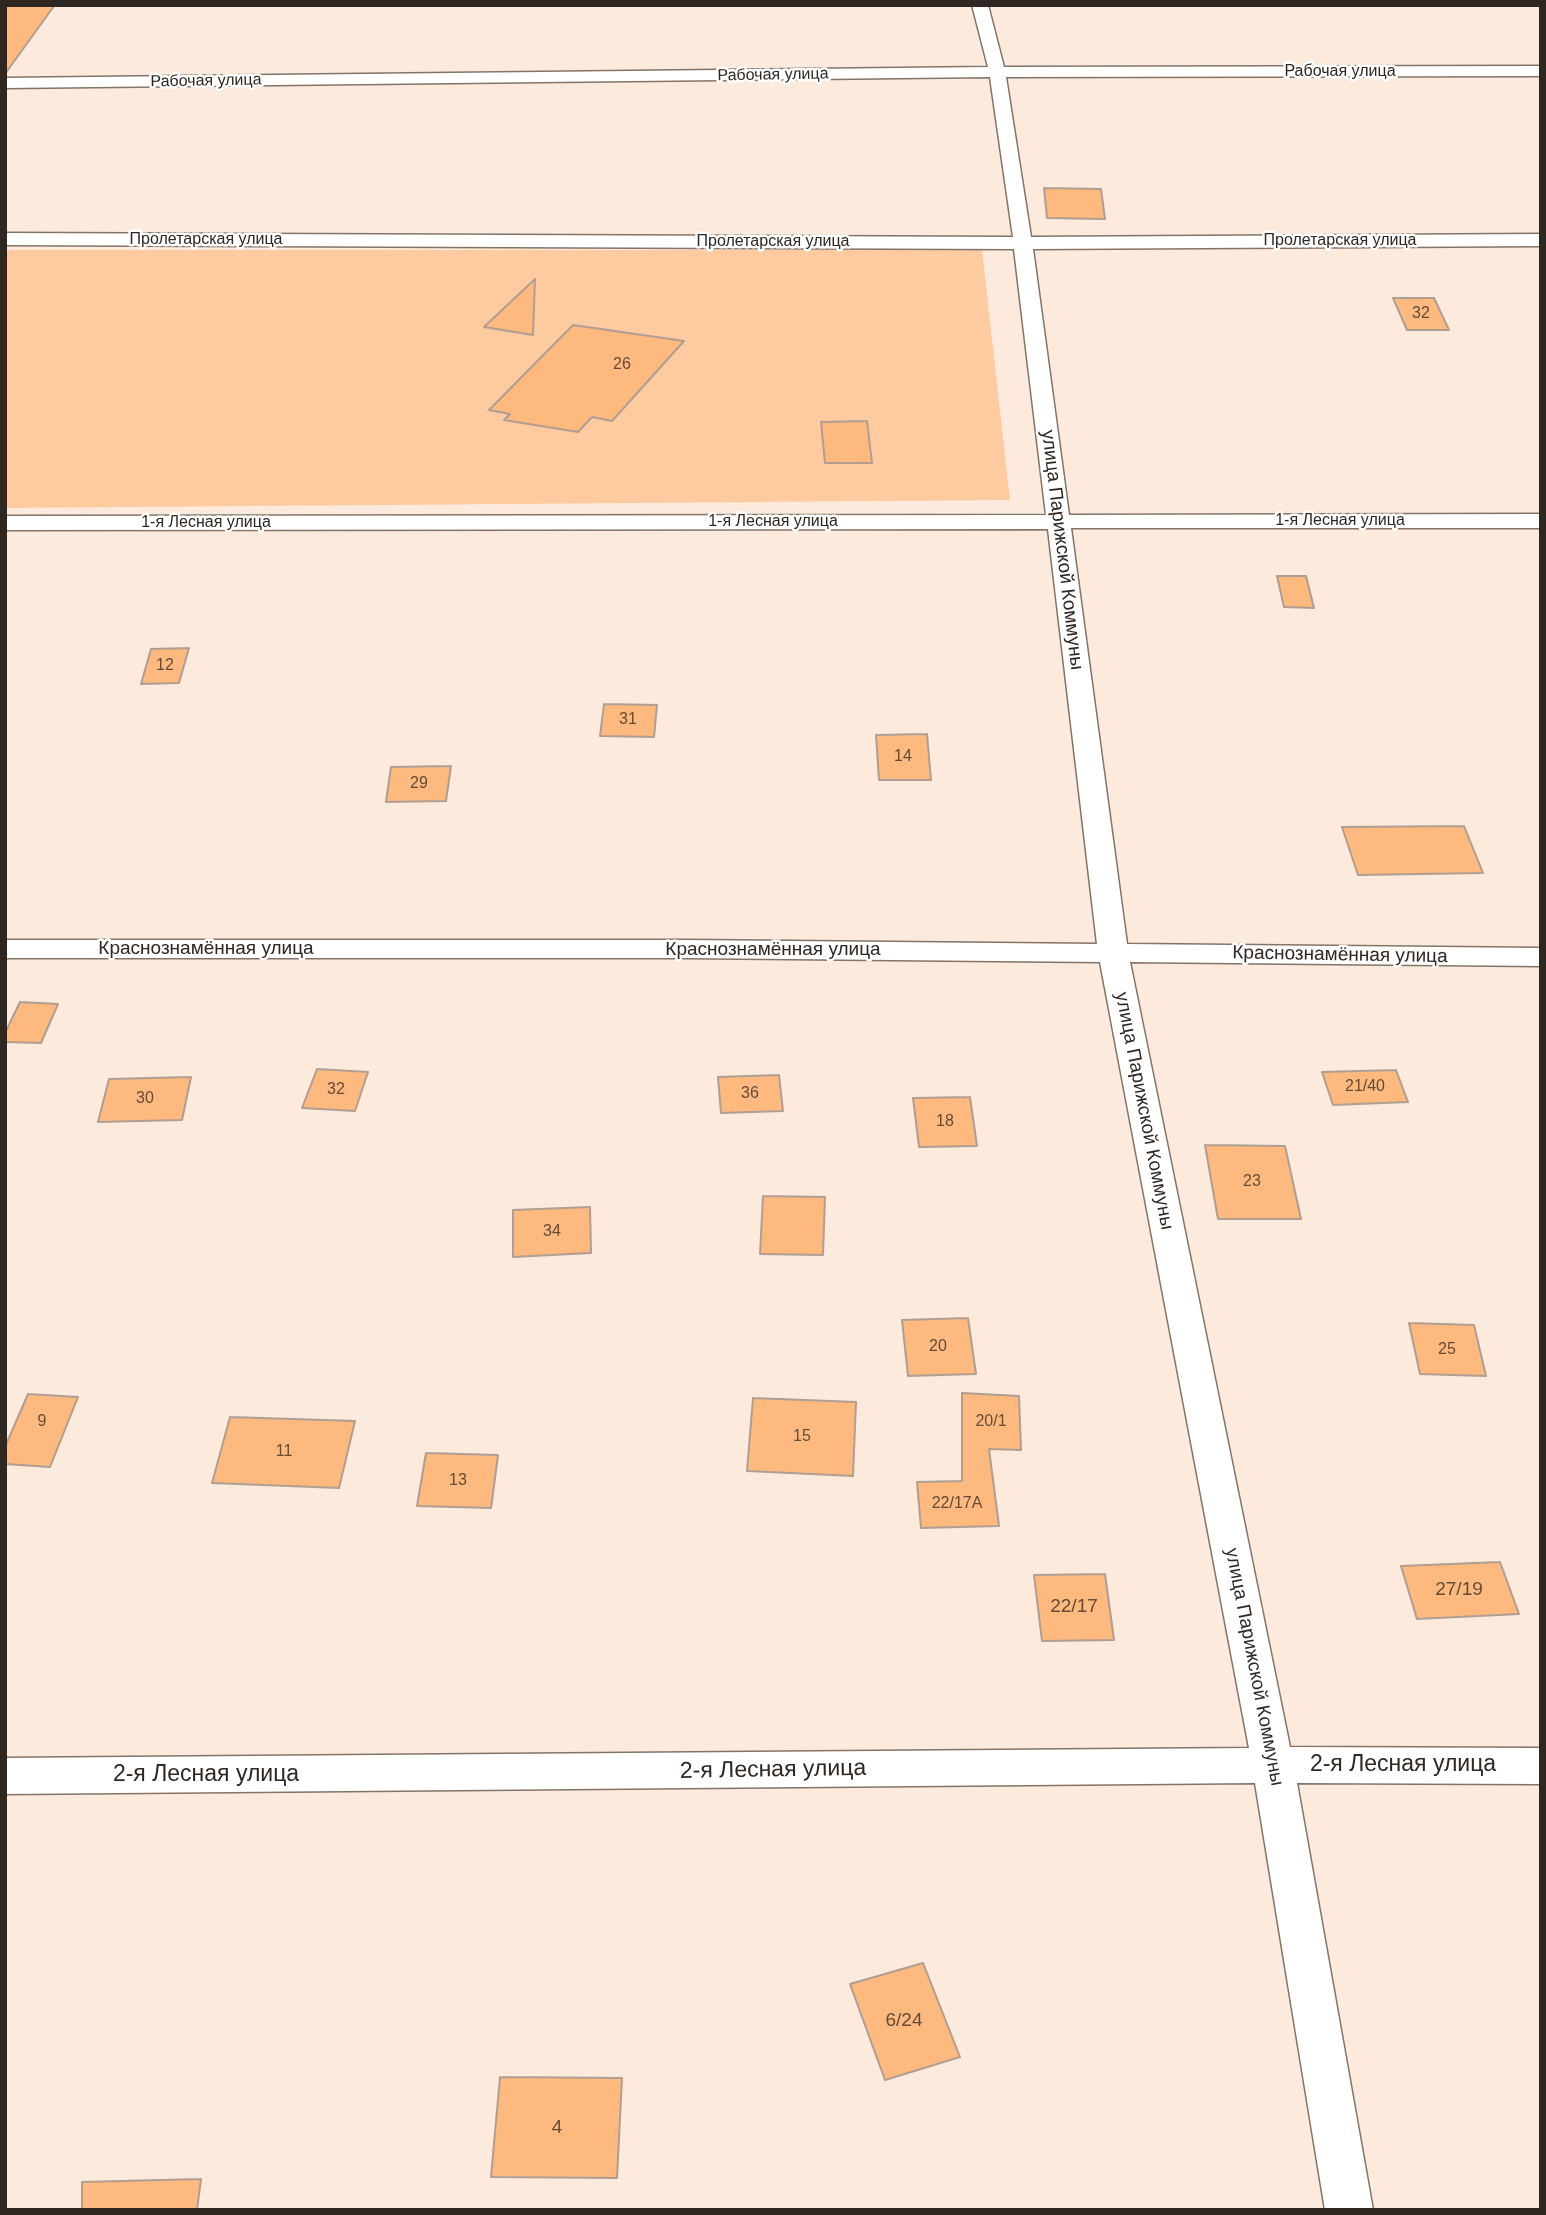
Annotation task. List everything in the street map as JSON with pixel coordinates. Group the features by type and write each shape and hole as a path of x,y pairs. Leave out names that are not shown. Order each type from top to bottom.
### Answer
{"street":[{"name":"улица Парижской Коммуны","path":"980,5 998,72 1023,243 1113,952 1273,1765 1349,2210"},
{"name":"Рабочая улица","path":"5,83 998,72 1541,71"},
{"name":"Пролетарская улица","path":"5,239 1023,243 1541,240"},
{"name":"1-я Лесная улица","path":"5,523 1541,521"},
{"name":"Краснознамённая улица","path":"5,949 1113,952 1541,957"},
{"name":"2-я Лесная улица","path":"5,1776 1273,1765 1541,1766"}],"shaded area":[{"path":"5,250 982,250 1010,500 5,508"}],"building":[{"path":"5,6 54,6 5,74"},
{"path":"1044,188 1101,189 1105,219 1047,218"},
{"path":"535,279 533,335 484,327"},
{"path":"1393,298 1434,298 1449,330 1407,330"},
{"path":"573,325 684,341 612,421 592,417 578,432 504,420 510,414 489,410"},
{"path":"867,421 872,463 825,463 821,422"},
{"path":"1277,576 1306,576 1314,608 1284,607"},
{"path":"189,648 179,683 141,684 151,649"},
{"path":"604,704 657,705 654,737 600,736"},
{"path":"927,734 931,780 879,780 876,735"},
{"path":"451,766 446,801 386,802 391,767"},
{"path":"1464,826 1483,873 1358,875 1342,827"},
{"path":"20,1002 58,1004 41,1043 5,1042 5,1033"},
{"path":"317,1069 368,1072 355,1111 302,1108"},
{"path":"1396,1070 1408,1102 1333,1105 1322,1072"},
{"path":"779,1075 783,1111 721,1113 718,1077"},
{"path":"191,1077 182,1120 98,1122 109,1079"},
{"path":"970,1097 977,1146 919,1147 913,1098"},
{"path":"1205,1145 1285,1146 1301,1219 1218,1219"},
{"path":"763,1196 825,1197 823,1255 760,1254"},
{"path":"590,1207 591,1253 513,1257 513,1210"},
{"path":"968,1318 976,1374 908,1376 902,1320"},
{"path":"1409,1323 1474,1325 1486,1376 1420,1374"},
{"path":"962,1393 1019,1396 1021,1450 989,1449 999,1526 921,1528 917,1482 962,1481"},
{"path":"28,1394 78,1397 50,1467 5,1464 5,1447"},
{"path":"753,1398 856,1402 853,1476 747,1471"},
{"path":"230,1417 355,1421 339,1488 212,1483"},
{"path":"426,1453 498,1455 491,1508 417,1506"},
{"path":"1500,1562 1519,1614 1417,1619 1401,1566"},
{"path":"1105,1574 1114,1640 1042,1641 1034,1575"},
{"path":"923,1963 960,2057 885,2080 850,1984"},
{"path":"500,2077 622,2078 617,2178 491,2177"},
{"path":"201,2179 197,2210 82,2210 82,2182"}]}
